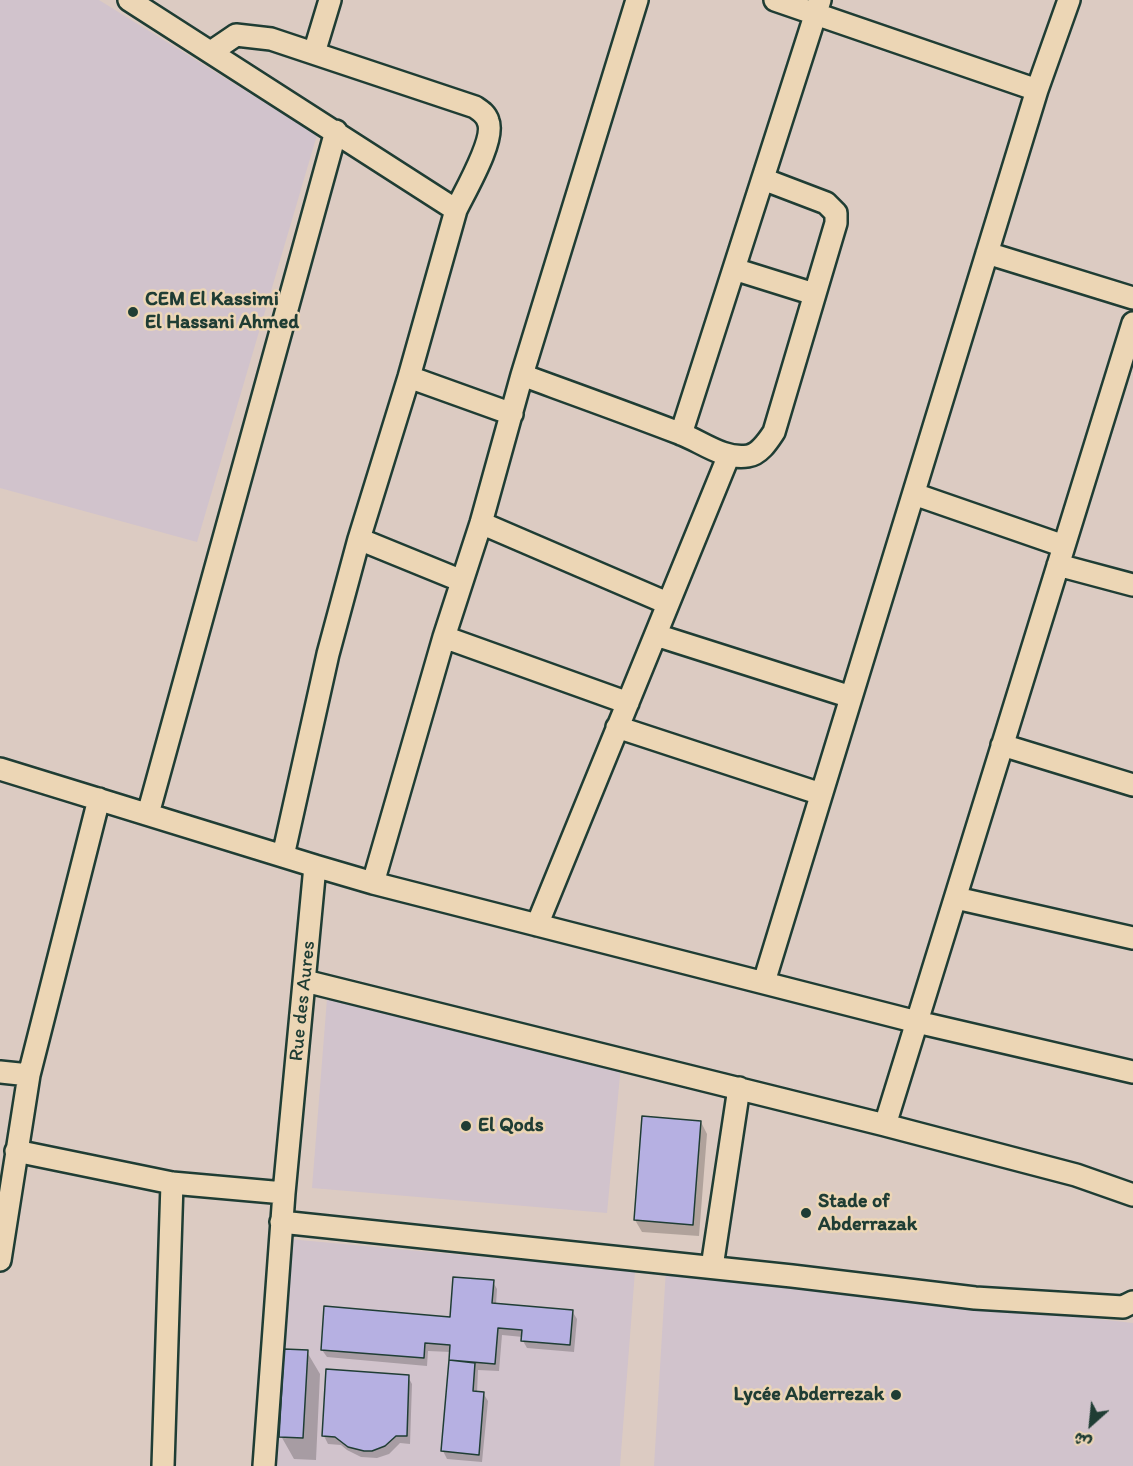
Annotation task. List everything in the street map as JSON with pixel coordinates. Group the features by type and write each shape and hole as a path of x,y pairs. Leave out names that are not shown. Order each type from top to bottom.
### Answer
{"street":[{"path":"129,0 456,210"},
{"path":"314,53 330,0"},
{"path":"373,883 444,637 481,523 522,375 637,0"},
{"path":"775,0 818,7 1038,90"},
{"path":"764,982 987,253 1069,0"},
{"path":"681,434 818,7"},
{"path":"211,52 236,35 271,39 476,107 483,112 490,129 487,143 456,210 409,377 359,539 328,654 283,856"},
{"path":"148,814 336,131"},
{"path":"522,375 681,434 729,455 749,456 768,442 774,432 836,222 836,213 826,203 763,179"},
{"path":"987,253 1133,298"},
{"path":"734,269 814,294"},
{"path":"885,1125 1133,323"},
{"path":"409,377 512,414"},
{"path":"537,925 729,455"},
{"path":"914,494 1133,585"},
{"path":"481,523 667,603"},
{"path":"359,539 462,581"},
{"path":"656,635 851,697"},
{"path":"444,637 628,704"},
{"path":"617,727 821,794"},
{"path":"1002,745 1133,784"},
{"path":"0,769 373,883 917,1022 1133,1072"},
{"path":"0,1260 29,1075 99,799"},
{"name":"Rue des Aures","path":"264,1466 281,1222 315,866"},
{"path":"956,898 1133,938"},
{"path":"305,981 885,1125 1076,1175 1133,1195"},
{"path":"0,1072 29,1075"},
{"path":"712,1267 739,1088"},
{"path":"16,1151 172,1183 284,1193"},
{"path":"163,1466 172,1183"},
{"path":"281,1222 712,1267 975,1298 1123,1307 1133,1302"}],"shaded area":[{"name":"CEM El Kassimi El Hassani Ahmed","path":"0,0 99,0 317,135 197,542 0,488"},
{"name":"El Qods","path":"327,999 621,1065 607,1213 312,1188"},
{"path":"289,1239 635,1271 620,1466 276,1466"},
{"name":"Lycée Abderrezak","path":"666,1269 1133,1323 1133,1466 654,1466"}],"building":[{"path":"642,1116 701,1121 693,1225 634,1220"},
{"path":"453,1277 494,1280 492,1303 573,1310 570,1345 521,1341 522,1330 498,1328 495,1364 449,1360 450,1345 425,1343 424,1358 321,1350 324,1306 450,1317"},
{"path":"284,1349 308,1350 303,1438 279,1437"},
{"path":"449,1360 475,1363 473,1391 484,1392 479,1455 441,1451"},
{"path":"326,1369 409,1375 407,1436 396,1436 385,1446 372,1451 364,1451 348,1447 335,1437 322,1436"}],"place":[{"name":"CEM El Kassimi El Hassani Ahmed","path":"133,312"},
{"name":"El Qods","path":"466,1126"},
{"name":"Stade of Abderrazak","path":"806,1213"},
{"name":"Lycée Abderrezak","path":"896,1395"}]}
